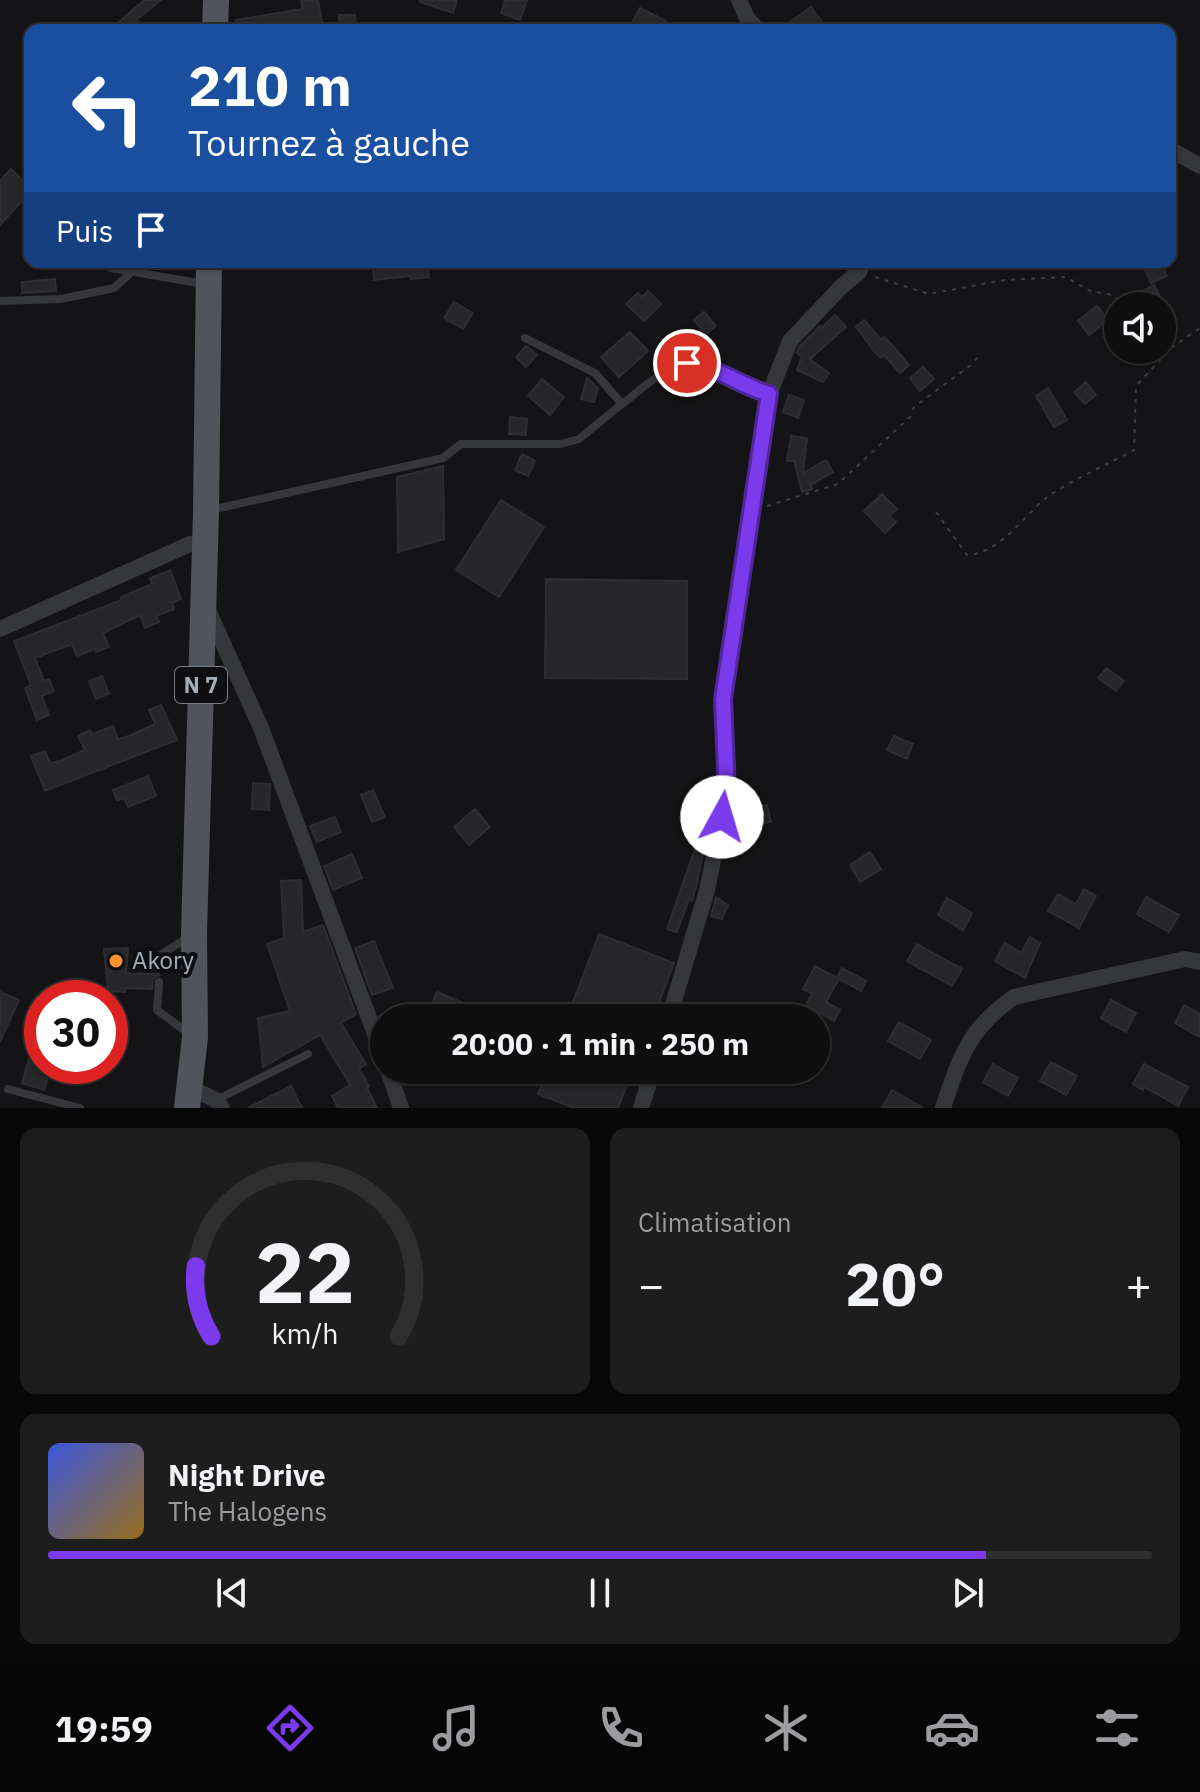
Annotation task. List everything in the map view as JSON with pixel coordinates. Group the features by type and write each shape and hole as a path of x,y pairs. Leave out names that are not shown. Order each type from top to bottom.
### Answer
{"main road":[{"path":"215,24 216,0"},
{"name":"N 7","path":"188,1097 195,1037 194,934 204,601 209,274"}],"street":[{"path":"739,0 752,24"},
{"path":"1176,152 1200,166"},
{"path":"673,1004 707,890 727,792 723,699 769,394 790,341 861,268"},
{"path":"0,629 190,544 204,543"},
{"path":"204,601 261,728 370,1020"},
{"path":"943,1108 955,1071 976,1029 992,1012 1014,997 1185,959 1200,962"},
{"path":"393,1084 401,1108"},
{"path":"641,1108 649,1084"},
{"path":"188,1097 219,1104"}],"lane":[{"path":"111,268 209,274"},
{"path":"0,301 61,299 114,288 133,271"},
{"path":"525,338 595,373 622,404"},
{"path":"206,511 443,458 461,444 561,444 579,439 666,371 687,363 702,364 749,388 769,394"},
{"path":"159,965 159,956 194,934"},
{"path":"159,982 157,1010 195,1037"},
{"path":"219,1104 308,1054"},
{"path":"8,1089 80,1108"}],"path":[{"path":"864,268 929,294 1005,280 1066,277 1090,291 1104,294"},
{"path":"1176,344 1200,328"},
{"path":"750,511 838,484 910,417 914,407 971,365 981,353"},
{"path":"936,512 967,555 977,555 1015,531 1047,497 1134,450 1136,386 1156,364"}],"building":[{"path":"144,0 161,0 136,20 139,22 136,24 117,24"},
{"path":"318,0 322,22 237,24 236,20 302,9 301,1"},
{"path":"420,0 457,0 453,13"},
{"path":"505,0 527,0 520,20 501,13"},
{"path":"811,7 824,24 787,24"},
{"path":"640,8 666,21 665,24 631,24"},
{"path":"339,15 355,15 356,24 340,24"},
{"path":"11,169 24,181 24,199 0,225 0,181"},
{"path":"373,268 428,268 429,277 374,280"},
{"path":"1144,268 1164,268 1167,276 1151,283"},
{"path":"55,279 56,291 22,293 22,282"},
{"path":"1154,285 1158,292 1141,292"},
{"path":"648,291 661,304 644,321 626,304 638,293 642,297"},
{"path":"454,302 473,313 463,329 444,318"},
{"path":"1097,306 1104,315 1104,323 1089,335 1078,321"},
{"path":"704,312 716,326 706,334 694,320"},
{"path":"835,315 846,327 810,359 829,373 823,382 797,370 802,357 797,353 820,326"},
{"path":"864,320 909,365 900,373 884,355 881,358 874,351 856,327"},
{"path":"630,332 648,351 619,377 601,357"},
{"path":"526,346 537,355 526,367 516,357"},
{"path":"923,367 934,379 920,391 910,378"},
{"path":"587,378 598,388 594,402 581,399"},
{"path":"542,379 564,397 550,415 528,396"},
{"path":"1086,382 1096,395 1085,404 1074,392"},
{"path":"1048,388 1067,420 1054,427 1036,396"},
{"path":"789,395 804,400 798,418 783,412"},
{"path":"510,417 527,419 526,435 509,434"},
{"path":"791,436 807,438 803,473 826,460 833,472 811,485 812,489 802,492 794,461 787,461"},
{"path":"522,454 535,461 528,476 515,470"},
{"path":"443,466 444,539 398,552 397,477"},
{"path":"882,494 897,509 889,516 896,522 885,533 864,511"},
{"path":"501,500 544,527 499,597 456,570"},
{"path":"170,570 181,599 172,603 174,609 156,616 159,622 145,628 140,615 103,633 109,647 77,656 72,644 35,658 44,681 49,679 54,691 42,696 49,715 37,720 25,688 31,685 14,641 122,600 121,597 152,584 150,578"},
{"path":"546,579 687,581 687,679 545,678"},
{"path":"1106,668 1124,681 1116,691 1098,678"},
{"path":"102,676 109,694 96,699 89,681"},
{"path":"161,705 177,740 45,791 31,756 45,751 50,763 85,750 78,736 90,730 92,734 113,726 118,739 129,736 155,724 149,710"},
{"path":"894,736 913,744 907,759 887,750"},
{"path":"148,776 156,796 128,807 124,798 117,800 113,790"},
{"path":"253,783 270,784 269,810 252,809"},
{"path":"373,790 385,817 372,822 361,795"},
{"path":"767,805 771,822 751,826 748,808"},
{"path":"475,809 490,827 469,845 454,827"},
{"path":"335,817 341,832 317,842 310,826"},
{"path":"706,817 710,819 696,887 677,932 667,929"},
{"path":"870,852 881,869 860,882 850,865"},
{"path":"352,854 362,878 333,890 324,866"},
{"path":"301,880 303,932 323,925 356,1014 341,1023 366,1064 359,1069 377,1108 338,1108 332,1096 350,1085 320,1035 263,1067 258,1018 290,1011 267,944 284,938 281,881"},
{"path":"1084,889 1096,896 1079,928 1048,911 1058,894 1076,904"},
{"path":"716,897 728,905 722,919 711,916"},
{"path":"1146,897 1179,915 1169,932 1137,914"},
{"path":"947,898 972,913 963,930 938,915"},
{"path":"599,934 674,963 658,1004 572,1004"},
{"path":"1030,937 1040,943 1025,978 995,961 1005,943 1021,953"},
{"path":"374,941 393,988 372,995 355,948"},
{"path":"917,944 962,969 952,986 907,961"},
{"name":"Akory","path":"128,948 126,973 159,974 153,979 152,989 128,988 128,980 107,980 104,949"},
{"path":"815,966 837,978 842,968 866,981 861,991 839,979 826,1002 830,1004 807,1004 812,994 803,989"},
{"path":"0,992 19,1000 0,1042"},
{"path":"437,992 466,1004 432,1004"},
{"path":"1111,1000 1136,1013 1126,1032 1101,1018"},
{"path":"830,1004 840,1010 834,1021 830,1019"},
{"path":"1184,1005 1200,1014 1200,1037 1175,1023"},
{"path":"899,1022 931,1040 920,1059 888,1041"},
{"path":"1051,1062 1077,1076 1066,1095 1040,1081"},
{"path":"993,1064 1018,1078 1008,1096 983,1082"},
{"path":"1144,1064 1188,1087 1178,1106 1133,1084"},
{"path":"25,1084 46,1084 44,1090"},
{"path":"542,1084 627,1084 618,1108 574,1108 538,1094"},
{"path":"291,1086 302,1108 248,1108"},
{"path":"892,1090 923,1108 882,1108"}],"place":[{"name":"Akory","path":"116,961"}],"route":[{"path":"687,363 702,364 749,388 769,394 723,699 727,792 722,817"}]}
